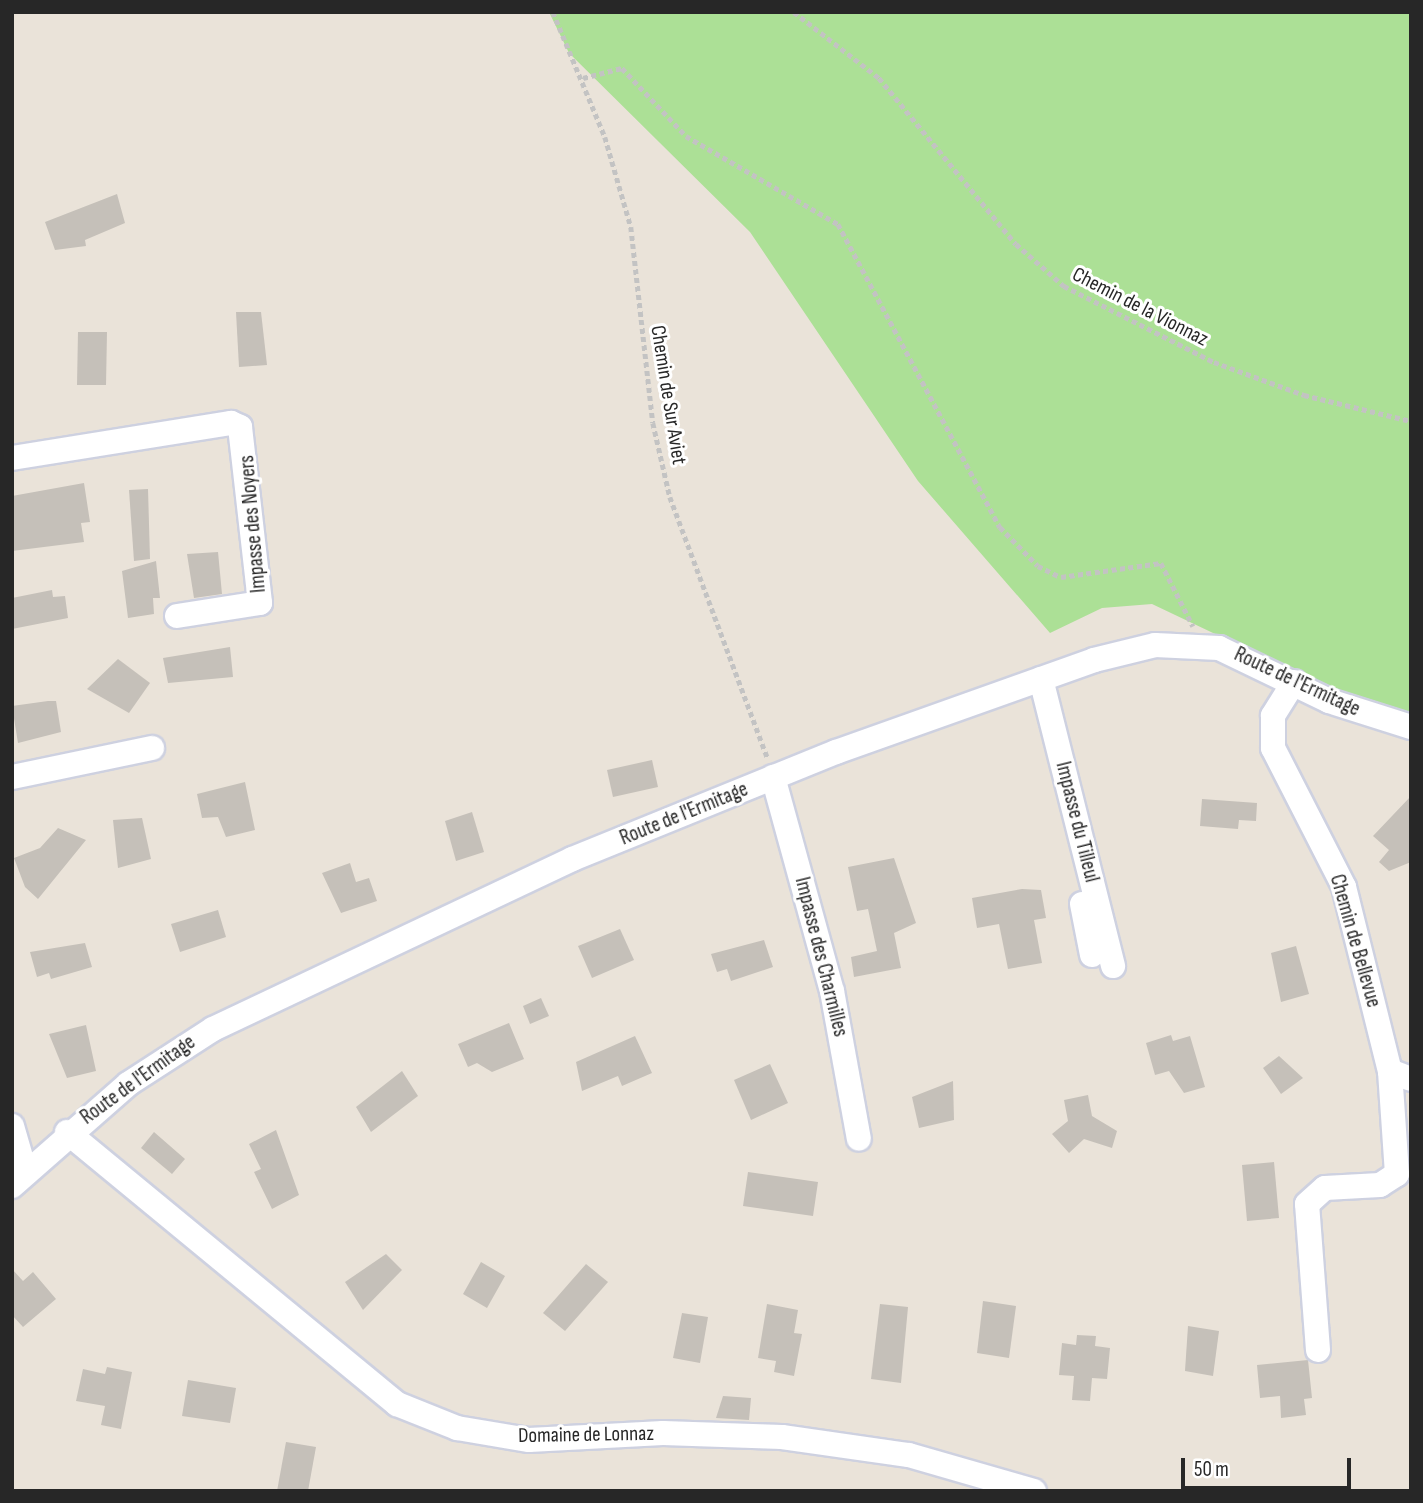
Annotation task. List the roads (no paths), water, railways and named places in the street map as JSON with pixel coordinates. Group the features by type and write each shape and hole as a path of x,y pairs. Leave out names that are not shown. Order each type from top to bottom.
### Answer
{"street":[{"name":"Impasse des Noyers","path":"12,458 240,427 260,603 177,616"},
{"name":"Route de l'Ermitage","path":"19,1179 66,1132 213,1029 517,884 773,777 1035,681 1138,648 1203,644 1250,658 1347,708 1411,727"},
{"path":"1035,681 1102,960"},
{"name":"Chemin de Bellevue","path":"1294,682 1273,716 1273,748 1344,887 1400,1075 1397,1174 1386,1184 1325,1188 1307,1205 1318,1350"},
{"path":"12,777 152,748"},
{"name":"Impasse des Charmilles","path":"773,777 832,991 859,1139"},
{"path":"12,1126 19,1179"},
{"name":"Domaine de Lonnaz","path":"66,1132 397,1404 457,1428 529,1440 663,1433 782,1437 909,1455 1034,1491"}]}
